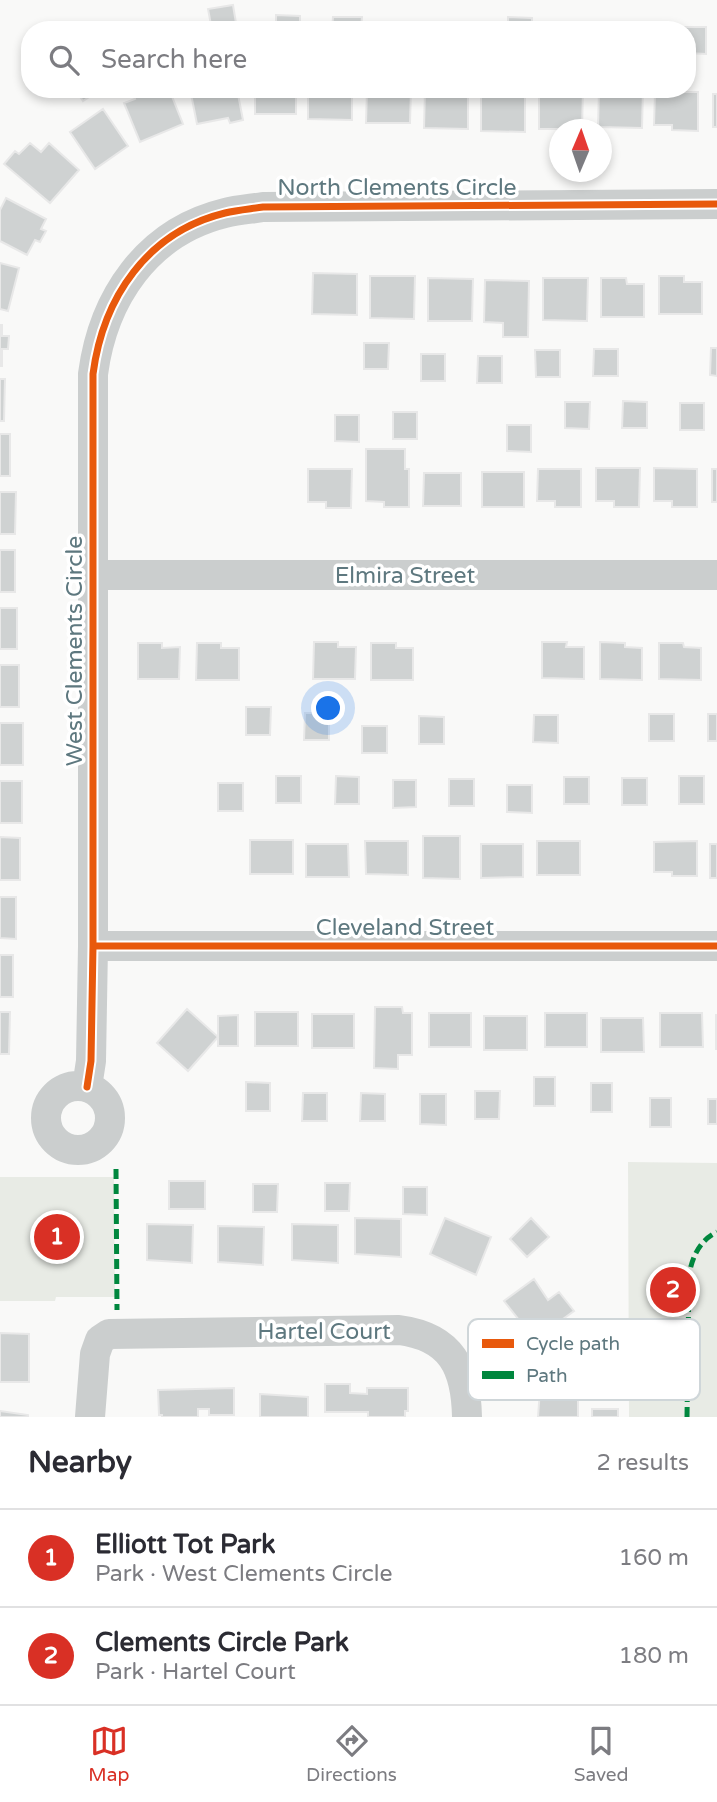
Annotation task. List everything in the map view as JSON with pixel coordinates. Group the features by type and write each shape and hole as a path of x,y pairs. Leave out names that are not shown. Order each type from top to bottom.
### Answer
{"street":[{"name":"North Clements Circle","path":"169,240 203,220 225,213 262,207 717,204"},
{"name":"West Clements Circle","path":"87,1087 91,1061 93,946 93,374 104,321 121,288 143,261 169,240"},
{"name":"Elmira Street","path":"94,575 717,575"},
{"name":"Cleveland Street","path":"93,946 717,946"},
{"name":"Hartel Court","path":"90,1417 95,1354 100,1340 109,1334 399,1330 417,1332 444,1348 456,1362 464,1378 467,1417"}],"shaded area":[{"path":"628,1162 717,1163 717,1417 629,1417 629,1400 700,1400 700,1319 629,1319"},
{"path":"0,1177 114,1177 115,1297 0,1301"}],"building":[{"path":"233,5 236,21 210,21 208,9"},
{"path":"276,15 300,16 300,21 276,21"},
{"path":"333,17 362,17 362,21 333,21"},
{"path":"508,17 532,18 532,21 508,21"},
{"path":"696,27 706,27 706,54 696,53"},
{"path":"698,92 698,131 672,130 672,125 654,125 655,98 696,98"},
{"path":"713,94 717,94 717,127 713,127"},
{"path":"173,98 183,124 140,142 124,103 135,99"},
{"path":"192,98 239,98 243,120 230,123 228,118 197,124"},
{"path":"255,98 296,98 296,114 255,114"},
{"path":"308,98 352,98 352,120 308,119"},
{"path":"367,98 411,98 410,123 366,123"},
{"path":"425,98 468,98 468,129 424,128"},
{"path":"481,98 525,98 525,132 481,131"},
{"path":"539,98 583,98 582,119 549,119 549,129 539,129"},
{"path":"599,98 643,98 642,128 612,127 612,119 598,119"},
{"path":"103,109 128,146 95,169 70,132"},
{"path":"30,143 41,152 49,143 79,170 50,203 4,164 15,151 19,154"},
{"path":"6,198 46,219 41,229 46,231 40,242 35,240 27,255 0,241 0,210"},
{"path":"0,263 19,268 8,311 0,309"},
{"path":"313,273 357,274 357,315 312,314"},
{"path":"370,276 415,276 414,319 370,318"},
{"path":"659,276 684,276 684,282 702,282 702,314 659,314"},
{"path":"428,278 473,279 472,321 428,321"},
{"path":"543,278 588,278 587,321 543,320"},
{"path":"601,278 626,278 627,284 644,284 644,317 601,317"},
{"path":"485,280 529,281 528,337 503,337 503,323 484,322"},
{"path":"0,325 2,336 9,336 8,349 2,349 2,366 0,366"},
{"path":"364,343 389,343 388,369 364,369"},
{"path":"711,348 717,348 717,376 710,375"},
{"path":"594,349 618,349 618,376 593,376"},
{"path":"535,350 560,350 560,377 536,377"},
{"path":"421,354 445,354 445,381 421,381"},
{"path":"478,356 502,356 502,383 477,383"},
{"path":"0,379 5,379 4,421 0,421"},
{"path":"623,401 647,402 647,428 622,428"},
{"path":"565,402 590,402 589,429 565,428"},
{"path":"680,403 704,403 704,430 680,430"},
{"path":"393,412 417,412 417,439 393,439"},
{"path":"335,415 359,415 359,442 335,441"},
{"path":"507,425 531,425 531,452 507,451"},
{"path":"0,434 10,434 10,476 0,476"},
{"path":"366,449 405,449 405,469 409,469 409,507 384,507 384,502 366,501"},
{"path":"596,468 640,468 639,507 614,507 614,501 596,501"},
{"path":"654,468 697,469 697,507 672,507 672,501 654,501"},
{"path":"308,469 352,469 351,508 326,508 326,502 308,502"},
{"path":"538,469 581,469 581,507 555,507 555,501 537,501"},
{"path":"712,469 717,469 717,502 712,502"},
{"path":"482,472 524,472 524,507 482,507"},
{"path":"424,473 461,473 461,506 423,506"},
{"path":"0,492 16,492 15,534 0,534"},
{"path":"0,550 15,550 15,592 0,592"},
{"path":"0,608 17,608 17,649 0,649"},
{"path":"314,642 338,642 338,647 356,647 355,679 313,679"},
{"path":"542,642 567,642 566,647 584,647 584,679 542,678"},
{"path":"600,642 625,643 625,647 642,648 642,680 600,679"},
{"path":"138,643 162,643 162,648 180,647 179,679 138,679"},
{"path":"197,643 221,643 221,648 239,648 239,680 196,680"},
{"path":"371,643 396,643 396,648 413,648 413,680 371,680"},
{"path":"659,643 683,643 684,647 701,648 701,680 659,679"},
{"path":"0,665 19,665 19,707 0,707"},
{"path":"246,707 271,707 270,735 246,735"},
{"path":"305,713 329,713 329,740 304,740"},
{"path":"649,714 674,714 674,741 649,741"},
{"path":"708,714 717,714 717,741 708,741"},
{"path":"534,715 558,715 558,743 533,742"},
{"path":"419,716 444,717 444,744 419,744"},
{"path":"0,723 23,723 23,765 0,765"},
{"path":"362,726 387,726 387,753 362,753"},
{"path":"276,776 301,776 301,803 276,803"},
{"path":"336,776 359,777 359,804 335,804"},
{"path":"679,776 704,776 704,804 679,804"},
{"path":"564,777 589,777 589,804 564,804"},
{"path":"622,778 647,778 647,805 622,805"},
{"path":"449,779 474,779 474,806 449,806"},
{"path":"393,780 416,780 416,807 393,808"},
{"path":"0,781 22,781 22,823 0,823"},
{"path":"218,783 243,783 243,811 218,811"},
{"path":"507,785 532,785 532,813 507,812"},
{"path":"423,836 460,836 460,879 423,878"},
{"path":"0,837 20,838 20,880 0,880"},
{"path":"250,840 293,840 293,874 250,874"},
{"path":"365,841 408,841 408,875 366,874"},
{"path":"537,841 580,841 580,875 537,875"},
{"path":"697,841 697,876 672,876 672,872 654,872 654,842"},
{"path":"306,844 348,844 349,877 306,877"},
{"path":"481,844 523,844 523,877 481,878"},
{"path":"710,844 717,844 717,878 710,878"},
{"path":"0,897 16,897 16,939 0,938"},
{"path":"0,955 13,955 13,997 0,997"},
{"path":"375,1007 402,1007 403,1013 412,1013 412,1055 398,1055 398,1069 374,1068"},
{"path":"187,1009 218,1037 188,1071 157,1043"},
{"path":"0,1012 10,1012 9,1054 0,1054"},
{"path":"255,1012 298,1012 298,1046 255,1046"},
{"path":"429,1013 471,1013 471,1047 429,1047"},
{"path":"545,1013 587,1013 587,1047 545,1047"},
{"path":"660,1013 702,1013 703,1047 660,1047"},
{"path":"312,1014 354,1014 354,1048 312,1048"},
{"path":"238,1015 238,1046 218,1046 218,1016"},
{"path":"717,1015 717,1049 716,1049"},
{"path":"484,1016 527,1016 527,1050 484,1050"},
{"path":"601,1018 643,1018 644,1052 601,1052"},
{"path":"534,1077 555,1077 555,1106 534,1106"},
{"path":"246,1082 270,1083 270,1111 246,1111"},
{"path":"591,1083 612,1083 612,1112 591,1112"},
{"path":"475,1091 500,1091 499,1119 475,1119"},
{"path":"303,1093 327,1093 327,1121 302,1121"},
{"path":"361,1093 385,1094 385,1121 360,1121"},
{"path":"420,1094 446,1094 446,1125 420,1124"},
{"path":"650,1098 671,1098 671,1127 650,1127"},
{"path":"708,1099 717,1099 717,1124 708,1124"},
{"path":"169,1181 205,1181 205,1209 169,1209"},
{"path":"325,1183 350,1183 349,1211 325,1211"},
{"path":"253,1184 278,1184 277,1212 253,1212"},
{"path":"403,1187 427,1187 427,1215 403,1214"},
{"path":"355,1218 401,1219 401,1257 355,1254"},
{"path":"445,1218 491,1237 476,1275 430,1254"},
{"path":"531,1218 549,1237 527,1257 510,1239"},
{"path":"147,1224 193,1225 192,1263 147,1260"},
{"path":"292,1224 338,1225 338,1263 292,1260"},
{"path":"218,1226 264,1227 263,1265 218,1262"},
{"path":"534,1279 548,1300 559,1292 574,1311 563,1319 518,1319 504,1301"},
{"path":"0,1333 29,1334 29,1382 0,1382"},
{"path":"325,1384 350,1384 350,1393 367,1394 367,1388 408,1388 408,1411 405,1411 405,1417 368,1417 368,1412 325,1412"},
{"path":"234,1388 234,1415 209,1415 209,1409 198,1409 198,1417 159,1415 158,1390"},
{"path":"260,1394 308,1397 308,1417 260,1417"},
{"path":"539,1400 578,1400 578,1417 538,1417"},
{"path":"592,1409 618,1409 618,1417 592,1417"},
{"path":"0,1411 28,1415 28,1417 0,1417"}],"marked path":[{"path":"116,1169 117,1310"},
{"path":"688,1319 689,1274 693,1261 706,1240 717,1232"},
{"path":"687,1400 687,1417"}],"cycle path":[{"path":"87,1087 91,1061 93,946 93,374 107,319 134,272 152,252 173,235 197,222 225,213 263,207 717,204"},
{"path":"93,946 717,946"}],"place":[{"name":"Elliott Tot Park","path":"57,1237"},
{"name":"Clements Circle Park","path":"673,1290"}]}
